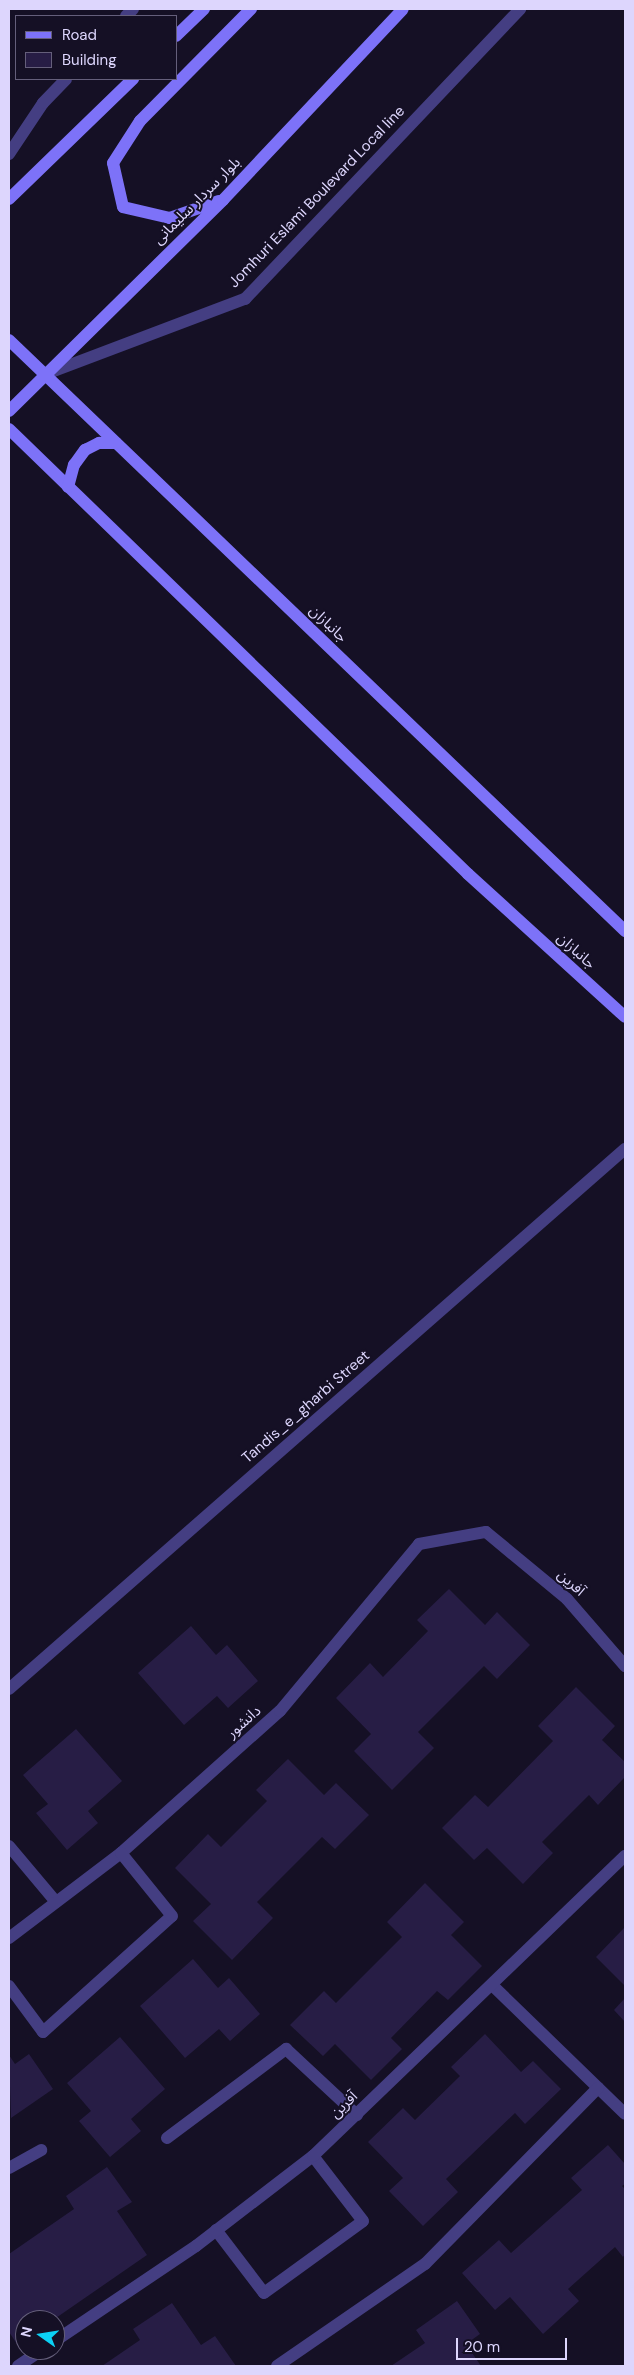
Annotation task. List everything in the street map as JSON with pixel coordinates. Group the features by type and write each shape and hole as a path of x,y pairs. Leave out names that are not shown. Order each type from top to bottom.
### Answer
{"main road":[{"path":"178,34 204,9"},
{"path":"223,200 170,218 123,206 114,163 140,121 251,9"},
{"name":"بلوار سردار سلیمانی","path":"9,411 223,200 403,9"},
{"path":"9,199 131,80"},
{"name":"جانبازان","path":"9,340 625,931"},
{"name":"جانبازان","path":"9,429 468,874 625,1018"},
{"path":"68,487 74,465 85,450 99,443 116,444"}],"street":[{"name":"Jomhuri Eslami Boulevard Local line","path":"46,374 245,299 520,9"},
{"path":"9,154 42,103 65,80"},
{"name":"Tandis_e_gharbi Street","path":"9,1689 625,1148"},
{"name":"آفرین","path":"486,1532 567,1599 625,1666"},
{"name":"دانشور","path":"9,1938 121,1853 280,1712 419,1544 486,1532"},
{"path":"9,1846 56,1902"},
{"path":"9,1986 43,2032 172,1916 121,1853"},
{"name":"آفرین","path":"65,2334 216,2230 313,2156 625,1856"},
{"path":"492,1985 625,2114"},
{"path":"167,2138 286,2049 357,2115"},
{"path":"277,2366 425,2264 598,2088"},
{"path":"9,2168 41,2150"},
{"path":"216,2230 264,2293 363,2221 313,2156"}],"building":[{"path":"449,1589 485,1625 497,1612 530,1645 497,1679 484,1666 418,1732 434,1748 392,1790 354,1751 371,1734 336,1698 370,1663 383,1677 428,1631 417,1620"},
{"path":"191,1626 216,1655 227,1645 258,1681 228,1708 217,1696 184,1725 138,1673"},
{"path":"576,1687 615,1726 602,1740 625,1762 625,1777 598,1805 589,1795 542,1842 553,1853 523,1884 487,1848 474,1860 442,1828 475,1795 488,1807 553,1741 538,1726"},
{"path":"76,1729 122,1781 88,1811 98,1823 67,1850 36,1813 48,1804 23,1775"},
{"path":"288,1759 324,1795 336,1783 369,1815 335,1849 322,1837 257,1902 273,1918 232,1960 193,1921 211,1904 175,1868 208,1834 221,1847 267,1801 256,1790"},
{"path":"425,1883 464,1922 451,1935 482,1966 448,2000 437,1991 391,2038 402,2049 371,2080 335,2044 323,2056 290,2025 324,1991 336,2003 402,1937 387,1922"},
{"path":"625,1927 625,1986 596,1957"},
{"path":"193,1959 218,1988 229,1978 260,2014 230,2041 219,2029 185,2058 140,2006"},
{"path":"625,1998 625,2022 614,2010"},
{"path":"485,2034 521,2072 533,2061 561,2089 525,2124 515,2113 446,2179 458,2192 423,2226 389,2191 403,2178 368,2142 403,2108 415,2120 460,2076 451,2067"},
{"path":"120,2037 165,2089 131,2119 141,2131 110,2157 79,2121 91,2111 67,2083"},
{"path":"29,2054 53,2089 11,2118 9,2055 15,2064"},
{"path":"608,2145 625,2164 625,2184 622,2186 625,2189 625,2254 623,2257 615,2247 568,2289 579,2301 543,2334 510,2297 495,2310 462,2273 499,2240 511,2253 582,2190 571,2178"},
{"path":"107,2167 132,2202 117,2211 147,2255 65,2312 65,2310 15,2310 15,2341 9,2332 9,2254 74,2209 66,2196"},
{"path":"457,2301 480,2334 466,2344 481,2366 391,2366 425,2343 416,2330"},
{"path":"172,2303 201,2345 215,2336 236,2366 102,2366 140,2340 133,2329"}]}
